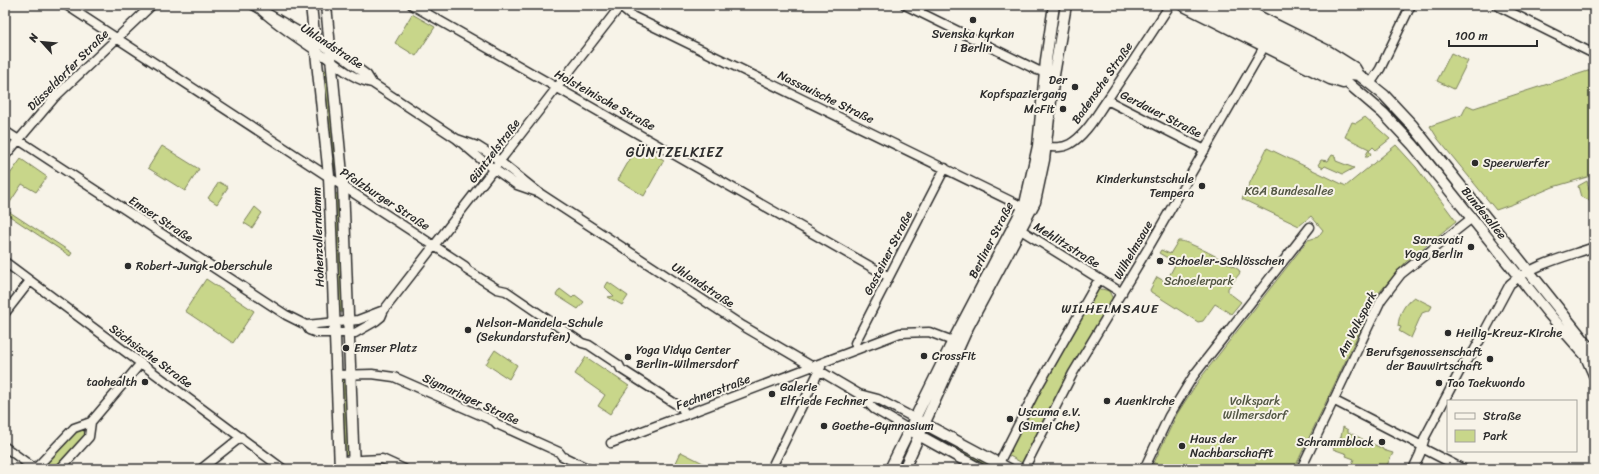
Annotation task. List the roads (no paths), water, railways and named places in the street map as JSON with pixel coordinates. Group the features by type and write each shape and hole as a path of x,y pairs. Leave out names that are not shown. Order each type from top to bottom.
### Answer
{"main road":[{"name":"Hohenzollerndamm","path":"311,5 329,176 340,465"},
{"path":"326,5 342,186 354,464"},
{"name":"Berliner Straße","path":"904,469 968,328 1035,202 1049,74 1054,5"},
{"name":"Berliner Straße","path":"1049,74 1066,5"},
{"name":"Bundesallee","path":"1182,5 1265,45 1330,79 1347,84"},
{"name":"Bundesallee","path":"1200,5 1321,64 1334,72 1370,102 1401,132 1519,277 1590,355"},
{"name":"Bundesallee","path":"1218,5 1323,57 1351,74 1359,75"},
{"name":"Bundesallee","path":"1236,5 1333,53 1355,68 1359,75 1384,95 1413,126 1529,271 1578,335 1594,365"},
{"name":"Berliner Straße","path":"890,469 916,419 953,341 1023,207 1042,146"},
{"path":"1578,335 1594,346"},
{"path":"1590,355 1594,375"},
{"name":"Uhlandstraße","path":"916,419 998,466 1010,469"},
{"name":"Uhlandstraße","path":"910,430 980,469"}],"street":[{"name":"Pfalzburger Straße","path":"66,5 329,176 490,284 506,291 577,340 588,345 619,365 621,369 682,408 685,415"},
{"name":"Düsseldorfer Straße","path":"5,156 55,97 152,5"},
{"name":"Uhlandstraße","path":"253,5 330,49 367,75 372,83 457,139 494,169 522,188 538,192"},
{"name":"Holsteinische Straße","path":"412,5 889,277"},
{"path":"905,5 1049,74"},
{"name":"Badensche Straße","path":"1042,146 1061,147 1074,141 1091,123 1170,5"},
{"path":"1370,84 1380,69 1411,5"},
{"path":"1496,5 1594,54"},
{"name":"Güntzelstraße","path":"335,334 359,332 381,317 384,310 435,246 619,6"},
{"name":"Nassauische Straße","path":"619,6 630,15 946,168 1023,207"},
{"name":"Uhlandstraße","path":"262,11 286,31 362,82 372,83"},
{"name":"Wilhelmsaue","path":"1024,469 1074,373 1122,293 1265,45"},
{"name":"Gerdauer Straße","path":"1107,100 1205,150"},
{"name":"Emser Straße","path":"5,131 286,315 306,325 309,330 317,333 335,334"},
{"name":"Uhlandstraße","path":"457,139 477,146 500,161 538,192 743,326 859,394 874,409 910,430"},
{"name":"Gasteiner Straße","path":"857,349 855,343 946,168"},
{"name":"Am Volkspark","path":"1301,469 1374,312 1386,294 1411,266 1472,218"},
{"path":"1144,469 1169,416 1194,375 1310,227"},
{"name":"Mehlitzstraße","path":"1021,230 1122,293"},
{"path":"1412,469 1425,438 1463,365 1474,351 1506,290 1519,277 1529,271 1594,246"},
{"name":"Sächsische Straße","path":"5,262 283,469"},
{"name":"Wilhelmsaue","path":"998,466 1037,388 1099,278"},
{"path":"5,313 30,281"},
{"name":"Güntzelstraße","path":"334,323 362,319 384,310"},
{"path":"306,325 334,323"},
{"path":"772,469 816,369 823,362 900,334 929,332 953,341"},
{"path":"5,446 35,469 74,428 91,422 141,363"},
{"name":"Fechnerstraße","path":"611,443 685,415 816,369"},
{"name":"Sigmaringer Straße","path":"336,376 372,374 394,377 494,421 497,424 559,452 573,465 589,469"},
{"name":"Uhlandstraße","path":"859,394 878,399 916,419"},
{"path":"1333,400 1463,469"},
{"path":"60,469 89,437 91,422"},
{"path":"201,469 241,437"},
{"path":"340,465 382,459 404,469"}],"place":[{"name":"Svenska kyrkan i Berlin","path":"973,20"},
{"name":"Der Kopfspaziergang","path":"1075,87"},
{"name":"McFit","path":"1063,109"},
{"name":"Speerwerfer","path":"1475,163"},
{"name":"Kinderkunstschule Tempera","path":"1202,186"},
{"name":"Sarasvati Yoga Berlin","path":"1471,247"},
{"name":"Schoeler-Schlösschen","path":"1160,261"},
{"name":"Robert-Jungk-Oberschule","path":"128,266"},
{"name":"Nelson-Mandela-Schule (Sekundarstufen)","path":"468,330"},
{"name":"Heilig-Kreuz-Kirche","path":"1448,333"},
{"name":"Emser Platz","path":"346,348"},
{"name":"CrossFit","path":"924,356"},
{"name":"Yoga Vidya Center Berlin-Wilmersdorf","path":"628,357"},
{"name":"Berufsgenossenschaft der Bauwirtschaft","path":"1490,359"},
{"name":"taohealth","path":"145,382"},
{"name":"Tao Taekwondo","path":"1439,383"},
{"name":"Galerie Elfriede Fechner","path":"772,394"},
{"name":"Auenkirche","path":"1107,401"},
{"name":"Uscuma e.V. (Simei Che)","path":"1010,419"},
{"name":"Goethe-Gymnasium","path":"824,426"},
{"name":"Schrammblock","path":"1382,442"},
{"name":"Haus der Nachbarschafft","path":"1182,446"}],"district":[{"name":"GÜNTZELKIEZ","path":"675,152"},
{"name":"WILHELMSAUE","path":"1110,308"}],"park label":[{"name":"KGA Bundesallee","path":"1289,191"},
{"name":"Schoelerpark","path":"1199,281"},
{"name":"Volkspark Wilmersdorf","path":"1255,408"}]}
